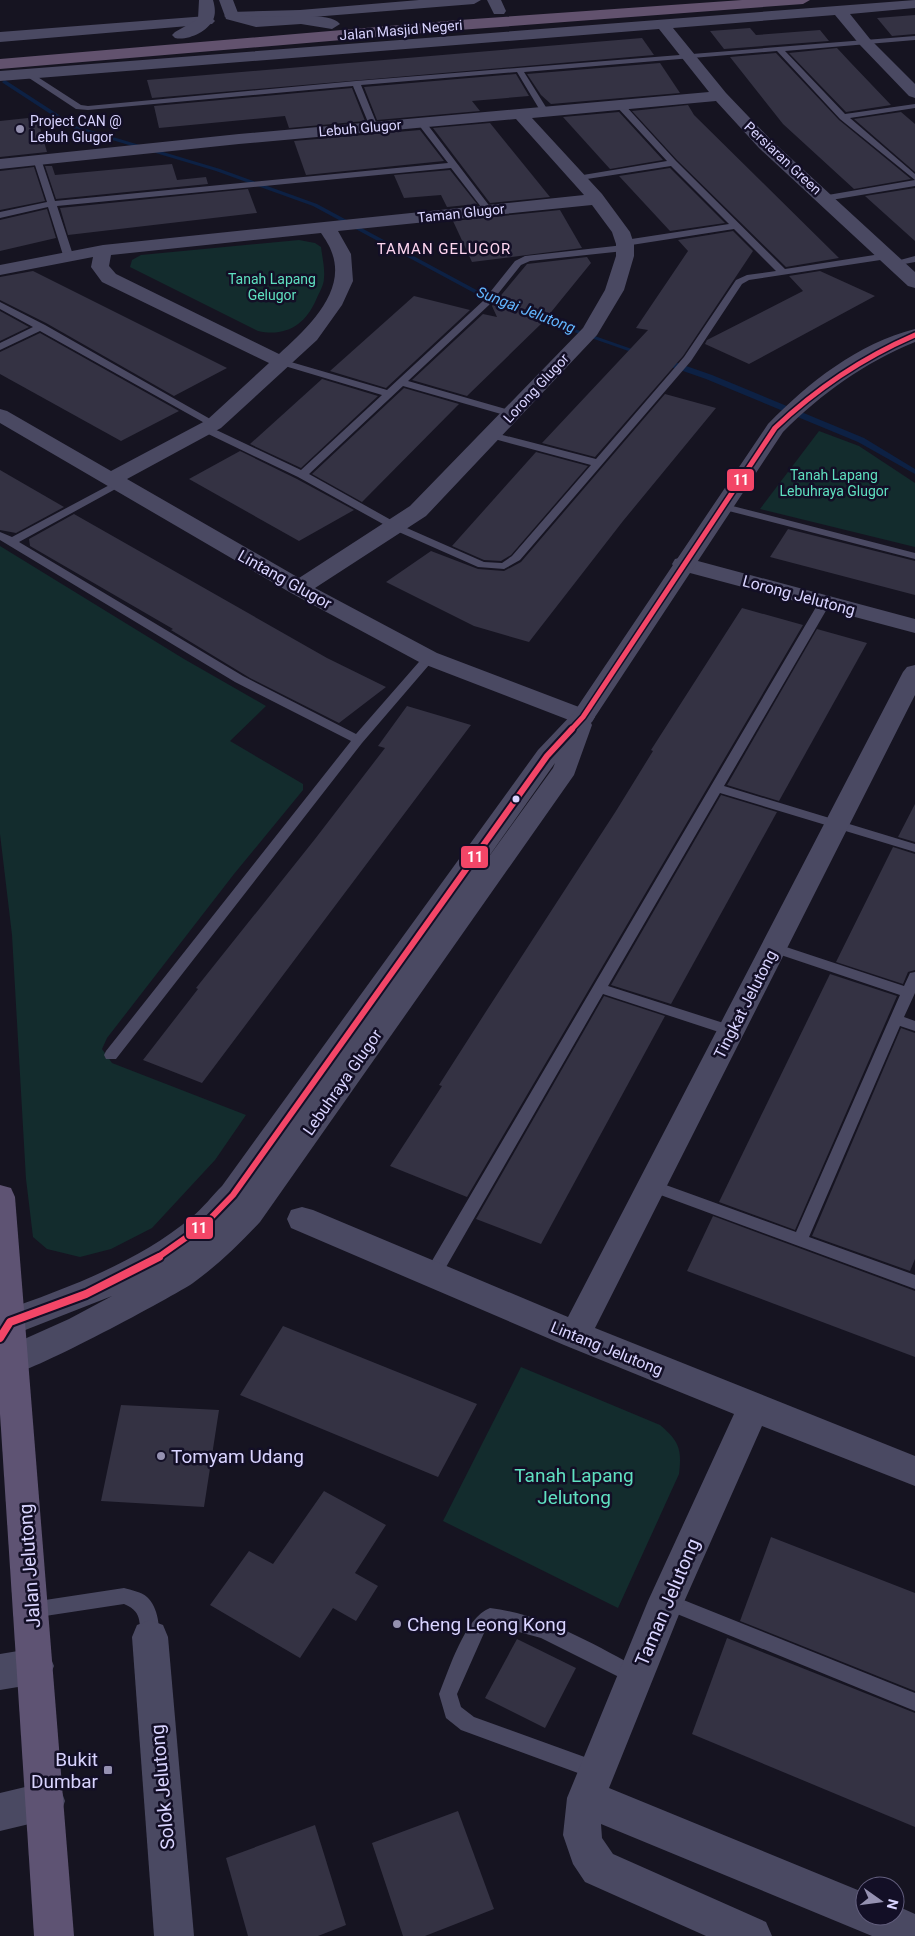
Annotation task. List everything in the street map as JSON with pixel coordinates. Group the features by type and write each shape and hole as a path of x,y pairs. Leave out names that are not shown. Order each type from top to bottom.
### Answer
{"highway":[{"name":"Jalan Masjid Negeri","path":"0,49 332,24 497,5 643,0"},
{"name":"Jalan Masjid Negeri","path":"7,63 73,64 803,0"}],"main road":[{"name":"Jalan Jelutong","path":"0,1197 6,1341 32,1610 54,1936"}],"street":[{"path":"180,35 207,21 208,9 206,0"},
{"path":"226,0 231,16"},
{"path":"231,16 300,14 474,0"},
{"path":"0,76 53,72 73,64 915,4"},
{"path":"838,9 866,42 915,93"},
{"path":"231,16 247,21 302,20 332,24"},
{"path":"0,37 207,21"},
{"name":"Persiaran Green","path":"662,23 687,57 720,96 765,144 915,282"},
{"path":"7,63 53,72"},
{"name":"Lebuh Glugor","path":"0,164 161,146 720,96"},
{"path":"520,114 613,220 624,245"},
{"name":"Taman Glugor","path":"0,270 68,255 102,250 596,200"},
{"path":"113,482 210,427 310,336 332,306 344,280 342,254 332,227"},
{"name":"Lorong Glugor","path":"299,588 396,527 436,494 512,414 590,331 609,302 619,279 624,245"},
{"path":"102,250 100,267 109,278 281,362"},
{"name":"Lebuhraya Glugor","path":"6,1341 61,1305 117,1279 166,1251 204,1226 233,1195 565,769 583,717 721,506 775,428 800,401 851,363 915,335"},
{"name":"Lintang Glugor","path":"0,415 299,588 428,658 583,717"},
{"name":"Lorong Jelutong","path":"683,564 915,626"},
{"name":"Tingkat Jelutong","path":"575,1335 915,672"},
{"name":"Lebuhraya Glugor","path":"6,1341 129,1304 180,1275 219,1245 249,1213 419,954"},
{"name":"Lintang Jelutong","path":"302,1219 432,1276 575,1335 753,1408 915,1471"},
{"name":"Taman Jelutong","path":"752,1936 711,1928 599,1868 586,1852 580,1827 592,1784 635,1676 666,1601 753,1408"},
{"name":"Solok Jelutong","path":"150,1637 174,1936"},
{"path":"0,1672 36,1666"},
{"path":"592,1784 855,1913"},
{"path":"0,1812 46,1801"},
{"path":"889,1926 915,1934"}],"lane":[{"path":"26,74 79,107 88,108 356,83 915,38"},
{"path":"779,49 843,117 915,178"},
{"path":"519,70 544,112"},
{"path":"356,83 374,126"},
{"path":"620,105 734,226 782,272"},
{"path":"843,117 915,106"},
{"path":"421,122 488,210"},
{"path":"37,159 68,255"},
{"path":"577,179 674,164"},
{"path":"0,215 51,204 454,165"},
{"path":"825,198 915,182"},
{"path":"302,474 486,303 518,263 528,258 624,245 734,226"},
{"path":"0,305 42,327 210,427 302,474 396,527 482,565 504,566 516,558 675,375 688,359 739,282 747,278 782,272 890,259 915,259"},
{"path":"0,347 42,327"},
{"path":"281,362 387,393"},
{"path":"400,382 512,414"},
{"path":"491,435 597,463"},
{"path":"11,542 113,482"},
{"path":"721,506 915,556"},
{"path":"0,535 239,679 358,740"},
{"path":"432,1276 825,602"},
{"path":"111,1055 358,740 428,658"},
{"path":"716,788 915,848"},
{"path":"774,948 908,992"},
{"path":"800,1240 915,977"},
{"path":"600,988 731,1031"},
{"path":"897,1020 915,1026"},
{"path":"652,1186 915,1282"},
{"path":"32,1610 124,1596 140,1602 148,1616 150,1637"},
{"path":"666,1601 915,1702"},
{"path":"592,1784 468,1724 453,1712 448,1694 478,1627 490,1616 510,1617 585,1649 635,1676"}],"green space":[{"name":"Tanah Lapang Gelugor","path":"299,240 315,243 321,247 324,270 323,283 306,316 293,327 277,332 258,331 130,267 132,260 141,255"},
{"name":"Tanah Lapang Lebuhraya Glugor","path":"819,431 859,446 915,483 915,547 760,509"},
{"path":"0,546 184,659 266,706 230,741 303,784 303,790 234,874 107,1038 102,1049 112,1063 246,1115 215,1160 152,1228 111,1249 80,1257 47,1249 33,1237 26,1179 12,935 0,834"},
{"name":"Tanah Lapang Jelutong","path":"521,1367 660,1425 678,1446 680,1458 679,1474 618,1608 443,1521"}],"building":[{"path":"915,15 915,34 892,36 877,18"},
{"path":"750,28 756,35 820,30 829,41 724,49 710,31"},
{"path":"642,38 654,55 152,98 147,80"},
{"path":"837,48 891,105 846,112 789,53"},
{"path":"776,53 839,120 911,179 854,189 783,124 730,57"},
{"path":"660,63 680,93 551,104 541,95 527,74"},
{"path":"516,74 529,96 472,101 480,111 377,120 364,87"},
{"path":"352,88 365,121 289,128 285,116 159,128 154,106"},
{"path":"688,105 694,115 839,258 786,267 677,160 632,111"},
{"path":"619,112 663,160 610,169 563,117"},
{"path":"901,112 915,124 915,172 854,119"},
{"path":"28,118 30,125 39,124 47,152 0,157 0,121"},
{"path":"490,123 550,197 490,203 433,128"},
{"path":"420,130 444,161 306,175 294,141"},
{"path":"172,164 177,180 206,177 208,184 56,199 45,166 52,166 55,175"},
{"path":"34,167 45,201 0,210 0,171"},
{"path":"670,168 725,223 670,231 619,176"},
{"path":"450,170 477,204 447,207 441,195 404,198 394,175"},
{"path":"915,188 915,241 865,196"},
{"path":"248,189 257,213 68,235 60,208"},
{"path":"47,209 56,238 0,251 0,220"},
{"path":"560,210 582,248 472,262 453,221"},
{"path":"733,231 753,251 683,356 595,457 542,443 648,330 636,328 688,251 678,240"},
{"path":"587,257 591,263 543,322 467,396 412,380 483,314 497,317 492,306 527,264"},
{"path":"33,271 227,368 174,396 46,323 0,300 0,277"},
{"path":"820,271 875,296 749,364 705,344 707,340 803,291 789,276"},
{"path":"414,296 470,310 386,388 330,371"},
{"path":"0,311 29,327 0,341"},
{"path":"40,333 179,411 121,441 0,374 0,352"},
{"path":"322,379 378,396 301,468 250,444"},
{"path":"404,388 459,404 362,502 312,474"},
{"path":"665,394 716,408 623,521 529,642 474,626 386,582 431,551 478,569 504,571 521,562"},
{"path":"240,451 354,510 299,541 189,479"},
{"path":"536,452 588,466 511,555 501,561 484,560 452,546"},
{"path":"0,470 64,507 16,533 0,530"},
{"path":"74,514 327,658 386,687 339,723 250,678 171,630 173,629 30,546 29,539"},
{"path":"788,529 915,561 915,595 770,557"},
{"path":"742,608 803,625 467,1197 390,1166 442,1086 439,1085 616,811 653,751 651,750"},
{"path":"817,629 867,643 779,801 727,785"},
{"path":"407,706 471,725 202,1083 143,1060 198,989 196,988 385,748 378,746"},
{"path":"721,795 777,812 671,1004 611,985"},
{"path":"915,804 915,842 898,837"},
{"path":"893,847 915,854 915,970 908,972 903,984 836,962"},
{"path":"830,974 897,996 795,1230 719,1202"},
{"path":"604,996 665,1016 541,1244 476,1219"},
{"path":"901,1028 915,1033 915,1259 910,1271 812,1236"},
{"path":"713,1216 915,1291 915,1357 687,1271"},
{"path":"283,1326 477,1404 438,1477 240,1395"},
{"name":"Tomyam Udang","path":"121,1405 219,1410 204,1507 101,1501"},
{"path":"324,1491 386,1525 355,1573 378,1586 356,1621 333,1608 300,1658 210,1605 249,1551 273,1564"},
{"path":"771,1537 915,1593 915,1691 740,1621"},
{"path":"727,1638 915,1713 915,1827 692,1734"},
{"path":"517,1639 576,1668 545,1728 485,1698"},
{"path":"458,1811 494,1909 425,1936 403,1936 372,1843"},
{"path":"315,1825 346,1925 318,1936 248,1936 226,1858"}],"waterway":[{"name":"Sungai Jelutong","path":"5,82 74,127 218,170 315,205 493,301 508,306"},
{"name":"Sungai Jelutong","path":"533,316 642,354"},
{"name":"Sungai Jelutong","path":"663,361 709,377 861,440 915,472"}],"transit line":[{"name":"11","path":"0,1338 10,1322 86,1294 161,1256 204,1225 233,1195 547,756 583,717 775,428 807,399 840,374 876,353 915,335"}],"place":[{"name":"Project CAN @ Lebuh Glugor","path":"20,129"},
{"name":"Tomyam Udang","path":"161,1456"},
{"name":"Cheng Leong Kong","path":"397,1624"},
{"name":"Bukit Dumbar","path":"108,1770"}],"district":[{"name":"TAMAN GELUGOR","path":"444,249"}]}
